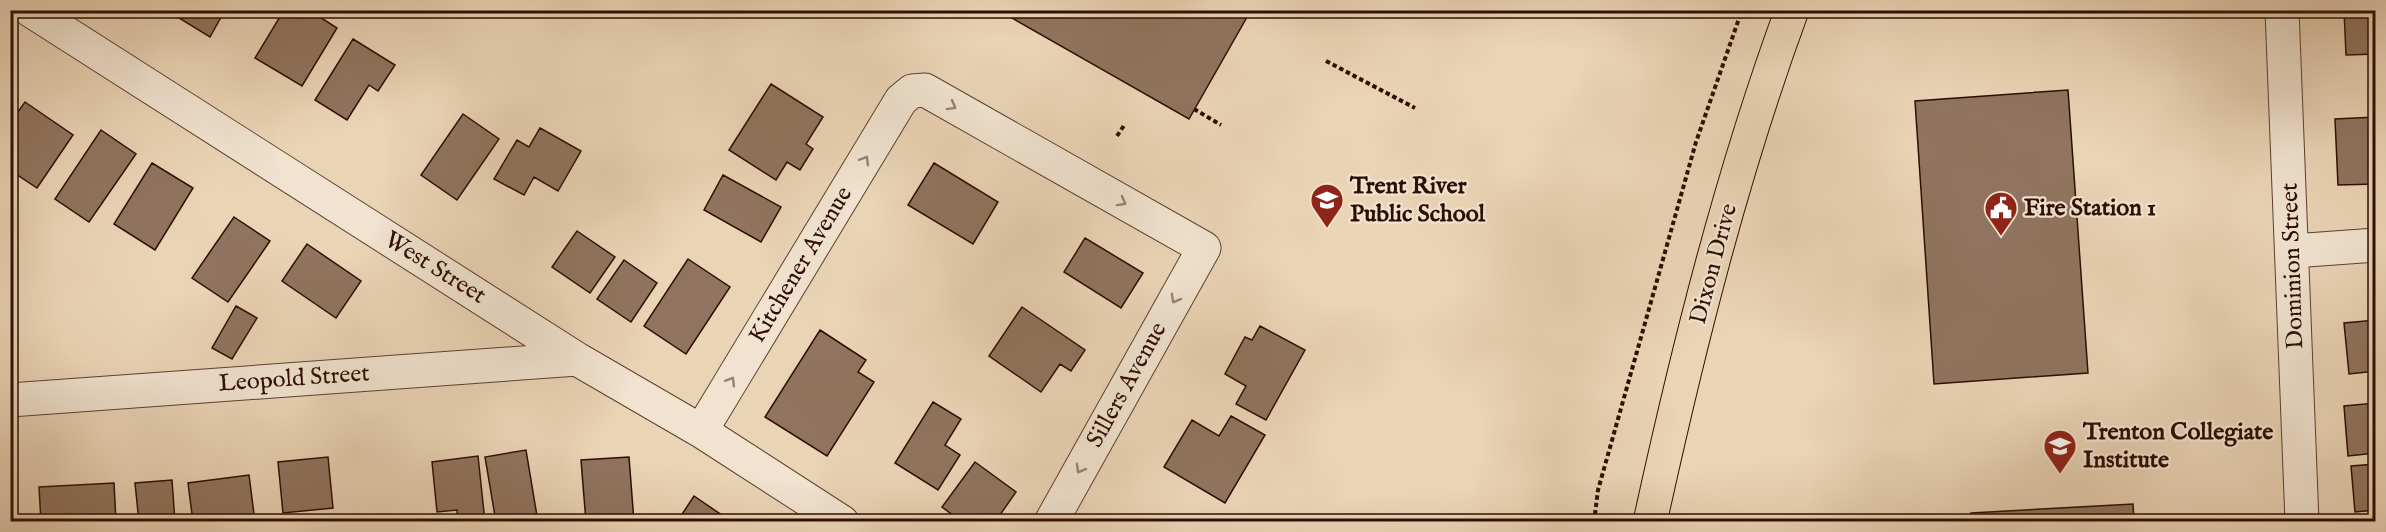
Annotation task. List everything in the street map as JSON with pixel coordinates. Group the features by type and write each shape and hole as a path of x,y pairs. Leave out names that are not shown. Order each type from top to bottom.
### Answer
{"main road":[{"name":"Dixon Drive","path":"1650,522 1708,281 1739,172 1792,10"}],"street":[{"name":"West Street","path":"30,10 577,359 701,431 792,507 842,522"},
{"name":"Dominion Street","path":"2282,10 2302,522"},
{"name":"Kitchener Avenue","path":"701,431 901,100 912,91 925,90 1204,248"},
{"path":"2293,251 2376,245"},
{"name":"Sillers Avenue","path":"1051,522 1204,248"},
{"name":"Leopold Street","path":"10,400 577,359"}],"path":[{"path":"1594,522 1598,490 1654,286 1696,142 1742,10"},
{"path":"1326,61 1415,108"},
{"path":"1194,110 1221,125"},
{"path":"1117,136 1125,124"}],"building":[{"path":"166,10 225,10 210,37"},
{"path":"284,10 309,10 337,28 302,86 255,58"},
{"path":"998,10 1251,10 1189,119"},
{"path":"2159,10 2190,10 2159,13"},
{"path":"2344,10 2376,10 2376,54 2346,55"},
{"path":"353,39 395,65 378,91 369,85 347,120 315,100"},
{"path":"771,84 823,117 806,144 813,149 800,170 787,162 776,180 729,150"},
{"name":"Fire Station 1","path":"2068,90 2088,373 1934,384 1915,101"},
{"path":"25,102 73,135 37,188 10,170 10,123"},
{"path":"463,114 499,139 457,200 421,175"},
{"path":"2376,117 2376,184 2338,185 2335,119"},
{"path":"540,128 581,151 558,191 534,177 524,195 494,179 517,140 529,147"},
{"path":"101,130 136,154 89,222 55,199"},
{"path":"152,163 193,188 155,250 114,224"},
{"path":"934,163 998,202 973,244 908,205"},
{"path":"723,175 781,207 761,242 704,210"},
{"path":"234,217 270,241 228,302 192,278"},
{"path":"577,231 615,257 590,293 552,267"},
{"path":"1085,238 1143,273 1121,308 1064,272"},
{"path":"307,244 361,281 336,318 282,281"},
{"path":"688,259 730,287 686,354 644,326"},
{"path":"624,260 657,283 631,322 597,299"},
{"path":"236,306 257,318 232,359 212,348"},
{"path":"1022,307 1085,350 1071,371 1060,364 1041,392 989,356"},
{"path":"10,316 13,354 10,354"},
{"path":"2376,320 2376,371 2349,374 2344,323"},
{"path":"1260,326 1305,350 1266,420 1236,404 1246,386 1225,374 1245,337 1252,340"},
{"path":"820,330 866,360 858,372 874,382 827,456 765,417"},
{"path":"933,402 961,419 945,445 960,455 938,490 895,463"},
{"path":"2376,403 2376,453 2348,456 2344,406"},
{"path":"1231,416 1265,435 1225,503 1164,467 1192,420 1219,436"},
{"path":"526,450 538,522 496,522 485,457"},
{"path":"478,456 485,522 458,522 457,510 437,512 432,462"},
{"path":"328,457 333,508 283,513 278,462"},
{"path":"629,457 634,522 586,522 581,460"},
{"path":"975,462 1016,492 995,522 962,522 942,507"},
{"path":"2376,464 2376,510 2355,512 2351,466"},
{"path":"249,475 255,522 193,522 188,483"},
{"path":"172,480 175,522 139,522 135,483"},
{"path":"114,483 116,522 41,522 39,487"},
{"path":"694,496 732,522 677,522"},
{"path":"2133,504 2134,522 1971,522 1971,513"}],"place":[{"name":"Trent River Public School","path":"1327,229"},
{"name":"Fire Station 1","path":"2001,237"},
{"name":"Trenton Collegiate Institute","path":"2060,475"}]}
